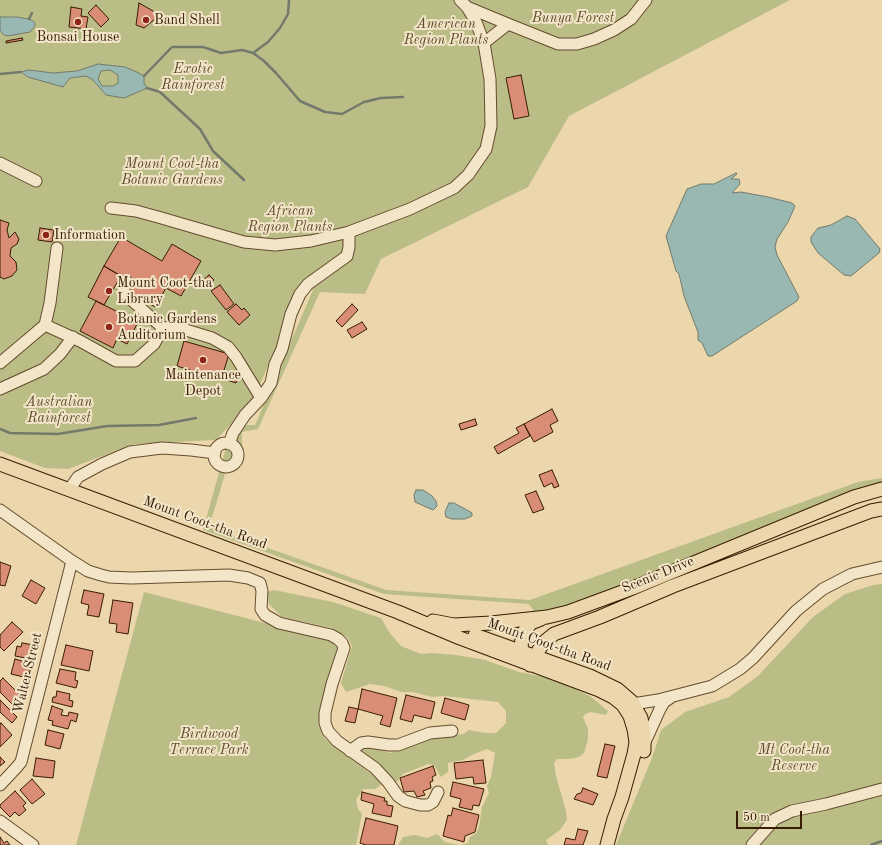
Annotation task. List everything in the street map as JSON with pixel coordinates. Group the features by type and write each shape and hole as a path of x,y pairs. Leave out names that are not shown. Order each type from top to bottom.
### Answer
{"main road":[{"name":"Mount Coot-tha Road","path":"1,468 69,490 398,612 460,638 533,660 627,704"},
{"name":"Scenic Drive","path":"522,651 522,638 529,625 536,621 600,601 854,497 882,489"},
{"name":"Scenic Drive","path":"533,660 545,640 557,633 600,617 672,586 864,514 882,509"},
{"name":"Mount Coot-tha Road","path":"398,612 428,620 522,651"},
{"name":"Scenic Drive","path":"428,620 464,625 496,623 556,615"},
{"path":"522,651 533,660"},
{"path":"622,797 640,764 644,753 645,742 642,722 627,704"},
{"path":"607,845 622,797 636,742 633,723 626,710 627,704"}],"street":[{"path":"464,3 508,24 558,44 577,44 594,40 614,30 631,19 646,0"},
{"path":"112,208 136,211 244,242 275,245 311,241 349,232 410,208 454,188 475,165 486,149 491,126 490,79 484,43 476,22 464,3"},
{"path":"484,43 508,24"},
{"path":"0,164 36,181"},
{"path":"229,444 233,433 245,415 261,398 271,383 275,364 282,348 291,314 300,294 308,284 347,256 349,232"},
{"path":"0,363 45,325 50,303 57,248"},
{"path":"126,281 123,290 128,297 163,328 176,327 212,338 228,347 236,357 261,398"},
{"path":"45,325 73,337 116,361 135,361 154,344 163,328"},
{"path":"0,390 44,370 60,354 73,337"},
{"path":"222,444 229,444 236,448 238,455 236,463 229,467 221,466 216,461 214,453 218,446 222,444"},
{"path":"69,490 78,477 102,464 130,452 162,448 214,453"},
{"path":"0,510 72,561 88,570 109,577 131,578 229,575 248,578 260,583 262,591 261,609 265,615 279,623 331,635 342,643 344,648 332,684 326,713 325,723 328,731 337,741 375,768 398,796 405,801 420,805 428,805 433,802 438,792"},
{"name":"Walter Street","path":"0,785 21,762 72,561"},
{"path":"627,704 672,697 712,686 740,669 758,653 796,611 823,589 852,574 882,567"},
{"path":"645,742 660,709 666,700 672,697"},
{"path":"350,751 361,743 368,742 398,745 430,733 452,732"},
{"path":"752,845 775,819 792,811 826,804 882,789"},
{"path":"0,821 33,845"}],"green space":[{"name":"Mount Coot-tha Botanic Gardens","path":"0,0 790,0 569,116 528,187 381,259 365,294 320,292 258,429 242,432 242,463 236,468 226,471 209,527 386,590 530,600 858,482 882,478 882,483 845,495 563,608 535,613 529,604 384,594 203,530 232,426 255,425 313,290 302,286 253,401 216,440 134,444 68,469 45,468 0,451"},
{"name":"Mt Coot-tha Reserve","path":"882,584 882,845 616,845 652,758 661,730 685,712 729,697 758,676 813,617 845,594 873,585"},
{"path":"274,590 333,602 381,618 389,632 401,646 421,654 433,653 456,655 485,660 519,672 555,679 590,696 608,711 606,715 591,712 585,714 583,717 588,729 588,739 584,753 579,757 557,759 554,763 567,820 560,830 546,840 548,845 460,845 468,843 470,837 476,833 479,827 482,807 489,793 487,786 491,777 495,753 487,749 463,760 448,763 448,772 441,777 434,765 428,764 403,774 397,782 393,781 364,758 361,749 366,746 391,753 419,742 442,736 464,734 469,730 485,733 496,733 506,723 506,711 498,702 444,696 432,697 413,692 401,692 384,686 370,684 346,692 341,683 352,646 348,638 332,628 282,617 269,604 267,592"},
{"name":"Birdwood Terrace Park","path":"144,592 339,642 318,724 325,739 378,779 381,785 375,789 363,789 356,800 358,809 362,814 356,845 76,845"},
{"path":"437,834 445,842 460,845 398,845 403,837 415,835 427,838"}],"water":[{"path":"0,17 29,19 35,23 35,26 30,32 8,36 4,35 0,31"},
{"path":"98,64 125,67 144,76 144,83 147,88 124,98 106,95 93,80 86,76 70,78 63,87 28,77 21,72 29,70 53,73 77,71","holes":["110,70 118,75 118,83 113,86 102,86 98,79 101,71"]},
{"path":"736,173 737,174 731,179 739,179 740,184 732,193 741,192 768,197 792,203 795,206 788,222 777,239 775,247 777,255 799,297 797,301 712,356 708,356 702,343 698,340 698,332 684,296 679,274 676,271 666,236 687,189 701,184 714,184"},
{"path":"847,216 855,219 880,249 879,253 851,276 844,275 818,253 811,242 811,237 818,228 831,225"},
{"path":"416,490 423,490 432,496 436,501 437,506 433,510 415,502 414,495"},
{"path":"449,503 454,503 467,510 472,513 472,516 465,519 452,519 446,517 445,512"}],"building":[{"name":"Band Shell","path":"139,3 160,15 144,28 136,25"},
{"path":"96,5 109,19 101,27 88,13"},
{"name":"Bonsai House","path":"71,7 82,9 81,16 88,17 86,29 69,27"},
{"path":"22,38 23,40 6,43 6,41"},
{"path":"521,75 529,116 514,119 506,78"},
{"path":"0,220 9,223 7,230 9,238 15,232 19,239 17,244 11,248 10,256 16,262 17,270 12,276 4,279 0,277"},
{"name":"Information","path":"40,228 54,230 52,242 38,240"},
{"path":"121,237 162,261 172,244 201,261 181,296 166,288 155,307 126,290 131,282 104,266"},
{"path":"104,266 121,276 104,305 88,297"},
{"path":"209,275 214,280 206,287 201,282"},
{"path":"220,285 234,304 226,310 211,291"},
{"name":"Botanic Gardens Auditorium","path":"96,301 138,322 127,344 117,339 113,348 80,331"},
{"path":"236,304 242,310 244,308 250,315 239,325 227,312"},
{"path":"352,304 358,310 342,327 336,321"},
{"path":"362,322 367,329 352,338 347,330"},
{"name":"Maintenance Depot","path":"184,341 229,354 221,380 177,366"},
{"path":"229,372 239,375 236,383 227,380"},
{"path":"552,409 558,421 550,425 553,432 534,442 524,424"},
{"path":"475,419 477,425 461,430 459,424"},
{"path":"524,424 530,436 498,454 494,447 519,433 516,428"},
{"path":"552,470 559,486 554,488 552,483 544,487 539,475"},
{"path":"536,491 544,509 533,513 525,495"},
{"path":"0,562 11,566 5,586 0,585"},
{"path":"31,580 45,588 36,604 22,596"},
{"path":"84,590 104,594 99,617 87,615 89,605 81,603"},
{"path":"113,600 133,603 128,634 116,632 117,624 109,623"},
{"path":"12,622 23,632 4,651 0,647 0,635"},
{"path":"22,643 34,645 31,659 15,656 17,646 21,647"},
{"path":"66,645 93,651 89,671 61,665"},
{"path":"15,659 32,664 28,678 11,674"},
{"path":"60,669 76,672 75,680 78,681 76,688 56,683"},
{"path":"3,678 22,697 14,706 0,692 0,681"},
{"path":"362,689 397,698 390,727 380,724 383,716 358,709"},
{"path":"57,691 70,694 69,700 73,701 72,707 52,702 53,697 56,697"},
{"path":"406,695 435,702 431,719 414,715 412,722 400,719"},
{"path":"445,698 469,705 465,720 441,713"},
{"path":"0,700 17,717 12,723 0,712"},
{"path":"52,706 63,710 61,715 68,716 69,712 78,714 76,722 71,720 68,729 52,725 53,721 48,720"},
{"path":"349,707 358,709 355,723 345,721"},
{"path":"1,723 12,735 0,747 0,724"},
{"path":"48,730 64,734 60,749 45,745"},
{"path":"605,744 615,746 607,778 597,776"},
{"path":"0,757 5,762 0,766"},
{"path":"36,758 55,761 53,778 33,776"},
{"path":"483,760 486,783 474,784 473,777 456,779 454,763"},
{"path":"433,766 436,775 432,777 433,781 430,782 431,788 423,791 425,795 417,797 414,791 404,792 400,778"},
{"path":"32,779 45,794 32,804 20,790"},
{"path":"453,782 484,789 479,806 473,805 472,810 459,807 461,799 450,796"},
{"path":"583,788 598,794 593,805 574,799 577,794 581,793"},
{"path":"15,791 26,803 23,806 26,810 19,816 15,812 10,817 0,807 0,805"},
{"path":"362,792 385,798 384,801 387,801 387,805 393,806 391,817 372,813 374,804 361,800"},
{"path":"453,808 479,815 475,832 465,836 464,842 443,836 448,815 451,816"},
{"path":"366,818 398,826 394,845 366,845 360,843"},
{"path":"578,829 588,831 583,845 564,845 566,838 575,840"},
{"path":"0,837 4,843 7,841 10,845 0,845"}],"waterway":[{"path":"253,53 268,42 280,28 288,14 289,0"},
{"path":"29,19 32,13"},
{"path":"144,76 172,47 203,47 221,53 242,50 253,53 264,61 300,101 325,112 342,114 364,102 381,98 403,97"},
{"path":"0,74 21,72"},
{"path":"147,88 160,92 200,129 213,151 244,180"},
{"path":"0,429 10,433 58,434 107,426 159,425 196,418"},
{"path":"871,845 882,841"}],"place":[{"name":"Band Shell","path":"146,20"},
{"name":"Bonsai House","path":"78,22"},
{"name":"Information","path":"46,235"},
{"name":"Mount Coot-tha Library","path":"109,291"},
{"name":"Botanic Gardens Auditorium","path":"109,327"},
{"name":"Maintenance Depot","path":"203,360"}],"park label":[{"name":"Bunya Forest","path":"573,18"},
{"name":"American Region Plants","path":"446,32"},
{"name":"Exotic Rainforest","path":"193,78"},
{"name":"African Region Plants","path":"290,220"},
{"name":"Australian Rainforest","path":"59,410"}]}
